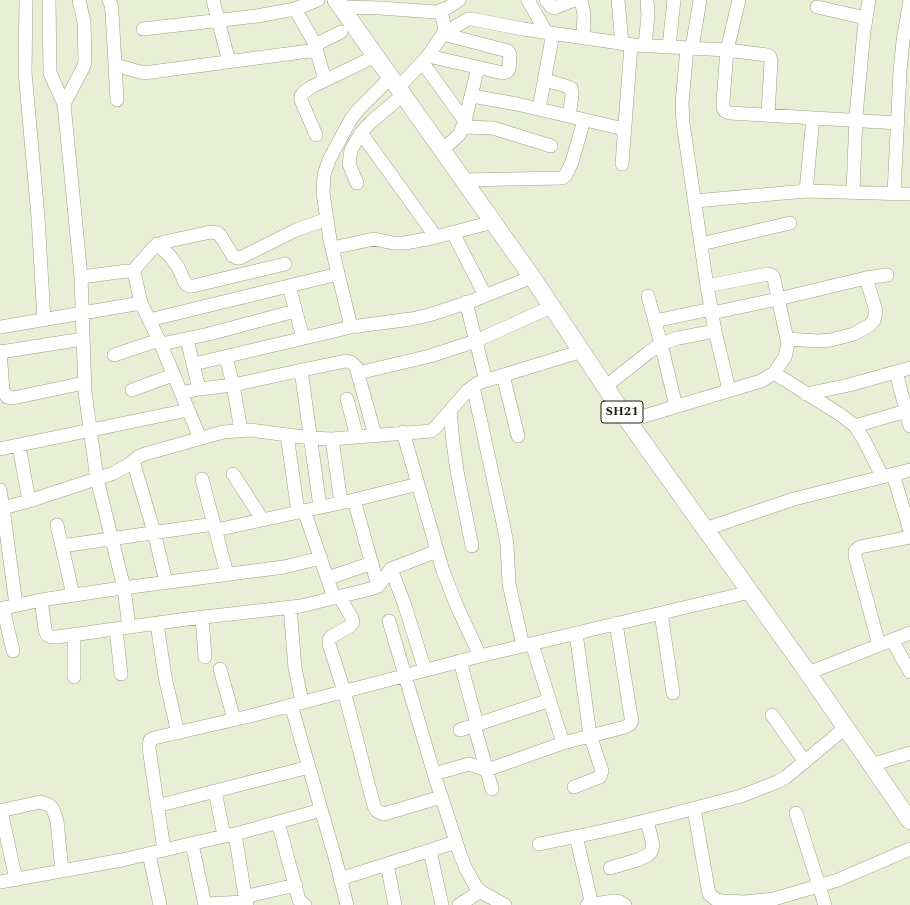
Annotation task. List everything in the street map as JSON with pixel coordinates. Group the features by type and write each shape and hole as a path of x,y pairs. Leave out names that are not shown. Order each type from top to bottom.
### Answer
{"main road":[{"name":"SH21","path":"339,3 553,306 628,421 808,673 910,821"}],"street":[{"path":"26,0 25,72 38,218 44,320"},
{"path":"49,0 50,73 64,104 81,277 84,383 90,431 97,479 124,588 121,674"},
{"path":"64,104 85,62 84,22 79,0"},
{"path":"108,0 111,4 112,12 117,100"},
{"path":"213,0 229,62"},
{"path":"143,29 257,16 295,9 318,0"},
{"path":"339,3 420,6 436,12 441,11 459,0"},
{"path":"528,0 550,32 539,109"},
{"path":"546,0 554,8 574,0"},
{"path":"582,0 584,14 583,38"},
{"path":"618,0 626,44 622,164"},
{"path":"645,46 648,15 647,0"},
{"path":"669,47 674,0"},
{"path":"700,0 682,95 682,113 707,286 715,332 729,390"},
{"path":"739,0 727,50 723,102 724,110 730,113 898,123"},
{"path":"853,192 856,121 866,18 870,0"},
{"path":"894,193 900,71 910,0"},
{"path":"817,7 866,18"},
{"path":"295,9 316,47 325,80"},
{"path":"357,183 349,164 351,150 361,133 398,86 425,59 442,34 445,28 441,11"},
{"path":"442,34 468,19 472,19 523,29 626,44 727,50 767,55 771,60 768,115"},
{"path":"115,65 144,73 229,62 316,47 341,32"},
{"path":"425,59 478,67 503,73 510,69 508,51 442,34"},
{"path":"316,135 301,100 301,96 306,90 376,56"},
{"path":"425,59 464,124"},
{"path":"442,150 455,140 464,124 478,67"},
{"path":"544,80 563,84 571,88 572,96 569,116"},
{"path":"351,327 332,248 323,183 324,175 329,160 351,119 358,110 398,86"},
{"path":"472,96 539,109 624,129"},
{"path":"806,191 812,118"},
{"path":"463,180 562,178 566,175 572,162 584,120"},
{"path":"464,124 493,128 551,146"},
{"path":"361,133 436,237"},
{"path":"695,201 806,191 910,194"},
{"path":"132,272 146,254 157,244 164,242 211,232 218,233 233,256 240,258 296,230 327,219"},
{"path":"332,248 374,239 399,243 436,237 493,222"},
{"path":"701,244 790,223"},
{"path":"452,233 485,296"},
{"path":"157,244 170,256 178,267 185,283 189,286 285,264"},
{"path":"81,277 127,271 132,272 135,276 141,303 160,342 200,438"},
{"path":"149,320 338,274"},
{"path":"628,421 761,381 774,373 785,357 788,349 787,339 774,279 770,274 707,286"},
{"path":"655,321 778,299 866,278 887,275"},
{"path":"194,364 351,327 410,319 485,296 532,277"},
{"path":"787,339 818,341 831,340 854,334 870,325 874,320 876,311 866,278"},
{"path":"289,286 303,338"},
{"path":"648,296 662,344 676,406"},
{"path":"466,302 486,381"},
{"path":"0,327 141,303"},
{"path":"358,373 430,356 476,342 553,306"},
{"path":"114,355 160,342 187,339 209,334 295,311"},
{"path":"605,387 649,352 662,344 678,338 715,332"},
{"path":"83,339 0,352 3,391 8,397 13,398 84,383"},
{"path":"187,339 199,389"},
{"path":"3,508 29,501 121,470 145,454 223,432 241,430 332,439 403,432 431,431 473,386 503,375 582,351"},
{"path":"226,357 234,385 241,430"},
{"path":"181,393 199,389 234,385 346,361 354,363 358,373 375,435"},
{"path":"806,394 910,368"},
{"path":"301,370 320,507"},
{"path":"896,372 910,426"},
{"path":"774,373 840,415 854,426 888,475 910,531"},
{"path":"132,390 173,375"},
{"path":"503,375 518,436"},
{"path":"473,386 507,544 509,584 527,645 550,700 563,743"},
{"path":"347,399 357,437"},
{"path":"0,449 188,410"},
{"path":"450,411 457,471 472,546"},
{"path":"854,426 906,411"},
{"path":"403,432 443,571 456,604 480,656"},
{"path":"287,435 301,511 328,578 337,597 352,618 353,622 350,626 331,637 329,644 344,691 373,801 378,811 384,814 441,797"},
{"path":"332,439 341,503"},
{"path":"19,446 29,501"},
{"path":"133,461 154,532 166,582"},
{"path":"705,529 794,500 910,470"},
{"path":"233,474 262,519"},
{"path":"202,479 227,574"},
{"path":"62,546 154,532 215,527 262,519 341,503 418,484"},
{"path":"0,490 3,508 6,607 13,650"},
{"path":"354,500 378,586"},
{"path":"57,525 73,595"},
{"path":"879,645 855,556 855,551 860,546 910,537"},
{"path":"41,600 47,636 57,637 74,635 202,617 301,606 374,588 378,586 391,569 437,551"},
{"path":"6,607 73,595 284,567 321,558"},
{"path":"328,578 372,563"},
{"path":"391,569 404,603 425,670"},
{"path":"164,850 149,744 150,740 154,738 480,656 750,592"},
{"path":"290,607 296,703 309,767 347,905"},
{"path":"661,612 673,692"},
{"path":"202,617 206,657"},
{"path":"389,621 434,774 456,842 476,887 504,905"},
{"path":"434,774 469,764 487,770 563,743 625,727 630,724 632,720 616,623"},
{"path":"158,624 165,677 178,733"},
{"path":"574,787 600,777 602,774 590,735 576,633"},
{"path":"808,673 910,633"},
{"path":"74,635 74,677"},
{"path":"892,640 910,672"},
{"path":"460,661 492,789"},
{"path":"220,669 234,719"},
{"path":"460,730 550,700"},
{"path":"772,715 805,762"},
{"path":"540,844 647,821 741,796 786,777 845,728"},
{"path":"871,765 910,753"},
{"path":"158,806 309,767"},
{"path":"215,791 230,835 246,904"},
{"path":"16,880 0,811 40,802 49,805 53,809 57,821 62,871"},
{"path":"694,809 709,894 721,903 774,899 857,872 910,848"},
{"path":"0,882 149,854 230,835 321,810"},
{"path":"796,813 820,885 825,905"},
{"path":"610,868 648,855 652,845 647,821"},
{"path":"278,822 299,900 305,905"},
{"path":"576,836 590,905 614,901 625,905"},
{"path":"340,879 456,842"},
{"path":"192,844 205,904 246,904"},
{"path":"430,850 442,905"},
{"path":"149,854 160,905"},
{"path":"387,864 395,905"},
{"path":"246,904 248,898 252,895 296,885"},
{"path":"459,905 481,891"}]}
